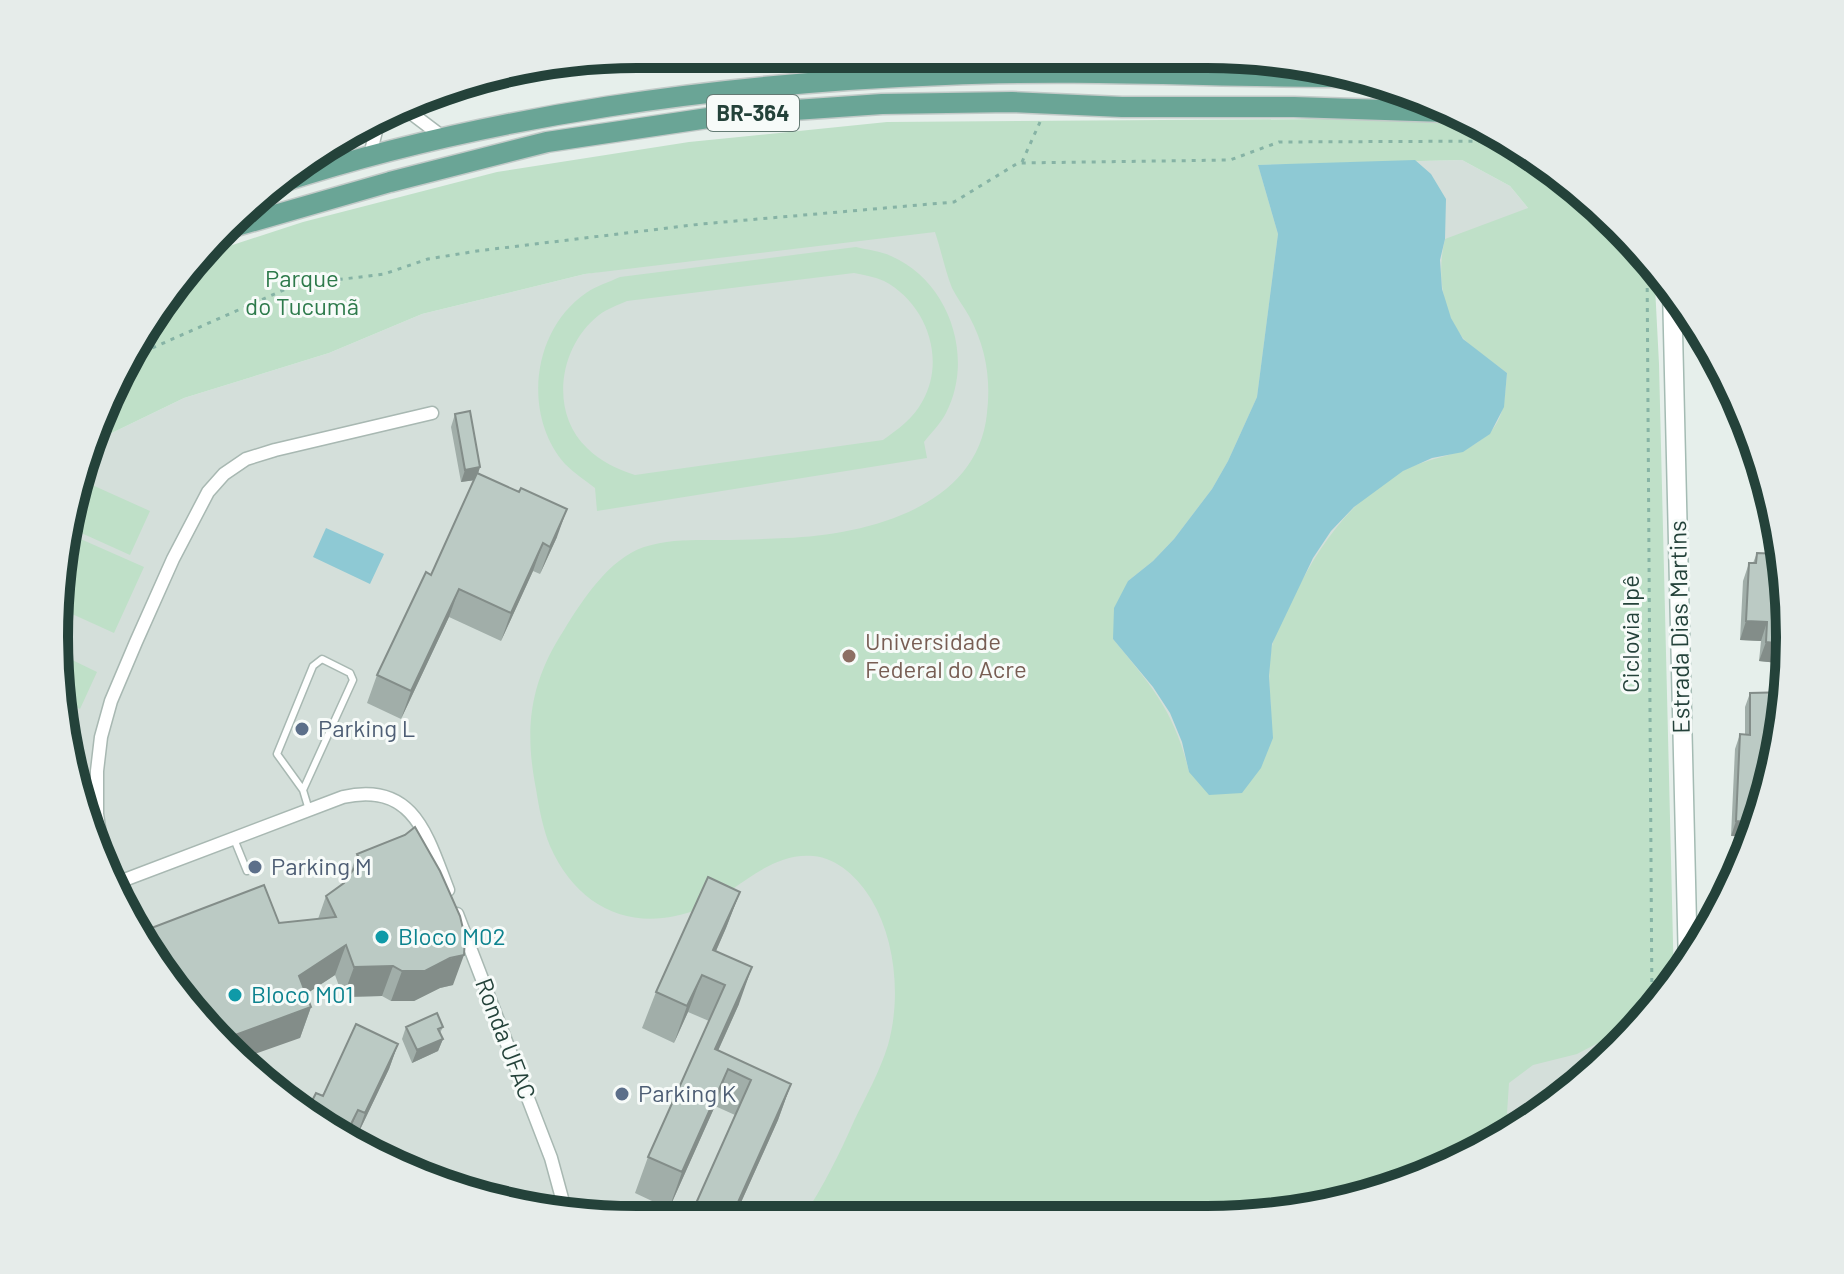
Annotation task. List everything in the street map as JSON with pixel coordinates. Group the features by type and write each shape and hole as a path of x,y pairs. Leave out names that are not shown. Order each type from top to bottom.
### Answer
{"main road":[{"name":"BR-364","path":"307,174 370,155 565,113 786,86 946,74 1303,77"},
{"name":"BR-364","path":"248,223 547,142 735,114 882,104 1012,102 1122,107 1424,111"}],"street":[{"path":"412,114 444,138"},
{"path":"370,155 376,132"},
{"name":"Estrada Dias Martins","path":"1673,311 1687,941"},
{"path":"98,819 97,771 101,737 111,701 173,559 208,492 224,474 246,459 432,413"},
{"name":"Ronda UFAC","path":"123,881 363,792 383,794 414,814 425,831 551,1158 563,1201"}],"lane":[{"path":"303,790 353,680 350,673 322,659 313,666 277,754 303,790 309,810"},
{"path":"234,839 247,871"}],"path":[{"path":"511,82 619,68"},
{"path":"144,351 295,285 384,274 428,259 477,251 701,224 954,202 1018,163 1230,160 1279,142 1486,141"},
{"name":"Ciclovia Ipê","path":"1647,277 1652,991"}],"shaded area":[{"name":"Universidade Federal do Acre","path":"1462,160 1510,186 1528,208 1635,514 1640,1006 1582,1065 1553,1088 1492,1130 1425,1163 1354,1187 1281,1201 1207,1206 600,1205 490,1187 419,1163 352,1130 262,1065 209,1012 186,983 144,922 111,855 87,784 73,711 68,637 73,563 87,490 105,436 184,398 329,353 422,314 585,274 1258,165"}],"green space":[{"name":"Parque do Tucumã","path":"1326,119 1447,121 1523,164 1582,209 1635,262 1655,287 1673,962 1635,1012 1612,1035 1577,1054 1533,1065 1509,1083 1507,1113 1510,1118 1492,1130 1425,1163 1354,1187 1244,1205 810,1206 885,1055 892,1027 895,989 891,951 879,915 866,891 839,865 813,856 797,856 768,866 714,901 677,916 654,919 632,917 593,901 562,868 543,826 532,767 533,706 544,668 580,606 608,570 631,553 644,547 682,540 817,536 849,531 913,510 940,494 963,472 979,446 987,413 988,376 980,339 952,288 935,232 585,274 422,314 329,353 184,398 105,436 144,352 186,291 222,248 303,222 497,172 689,142 887,122","holes":["1462,160 1510,186 1528,208 1445,239 1441,264 1445,302 1455,326 1465,341 1507,373 1503,407 1493,429 1468,448 1404,470 1385,481 1353,508 1315,558 1276,633 1270,661 1271,707 1189,772 1177,732 1160,700 1113,639 1128,581 1174,539 1212,489 1257,397 1278,234 1258,165"]},
{"path":"856,247 887,254 911,268 928,283 942,302 957,345 958,368 954,391 944,417 924,442 927,458 597,511 595,488 565,464 551,444 543,422 539,374 544,350 554,328 568,309 590,291 620,277","holes":["854,273 884,281 899,291 921,318 932,351 933,368 922,402 910,419 883,440 635,475 598,457 575,433 567,416 564,398 568,361 585,328 605,311 627,301"]},
{"path":"89,484 150,511 130,555 78,532"},
{"path":"77,537 144,567 114,633 69,612"},
{"path":"69,658 97,672 80,709 72,705"}],"water":[{"path":"1415,160 1431,174 1446,199 1445,239 1440,260 1442,289 1451,318 1463,339 1507,373 1504,407 1490,434 1463,452 1432,458 1403,471 1354,507 1331,531 1313,558 1272,644 1269,676 1273,738 1261,768 1242,793 1209,795 1189,772 1182,742 1170,713 1113,639 1114,608 1128,581 1174,539 1212,489 1257,397 1278,234 1258,165"},
{"path":"326,528 384,554 370,584 313,557"}],"building":[{"path":"470,411 480,467 465,470 455,414"},
{"path":"477,473 519,492 521,488 567,509 550,547 543,543 511,613 459,589 411,691 377,675 426,572 431,575"},
{"path":"1757,553 1769,554 1776,643 1766,642 1767,622 1746,621 1749,563 1756,563"},
{"path":"1773,692 1765,748 1745,822 1736,821 1740,734 1750,735 1750,693"},
{"path":"415,827 440,871 460,916 465,937 464,955 450,958 425,971 402,971 393,966 354,967 346,945 299,976 311,1007 232,1036 186,983 149,929 264,885 279,923 336,917 326,896 344,883 360,860 357,854 405,835"},
{"path":"708,877 740,892 713,950 752,967 715,1049 791,1084 736,1206 695,1206 751,1080 728,1069 682,1172 648,1157 725,985 702,975 687,1006 656,992"},
{"path":"437,1013 443,1027 438,1029 443,1039 417,1050 406,1027"},
{"path":"356,1024 398,1044 365,1113 358,1110 349,1128 311,1103 316,1093 323,1096"}],"place":[{"name":"Universidade Federal do Acre","path":"849,656"},
{"name":"Parking L","path":"302,729"},
{"name":"Parking M","path":"255,867"},
{"name":"Bloco M02","path":"382,937"},
{"name":"Bloco M01","path":"235,995"},
{"name":"Parking K","path":"622,1094"}]}
